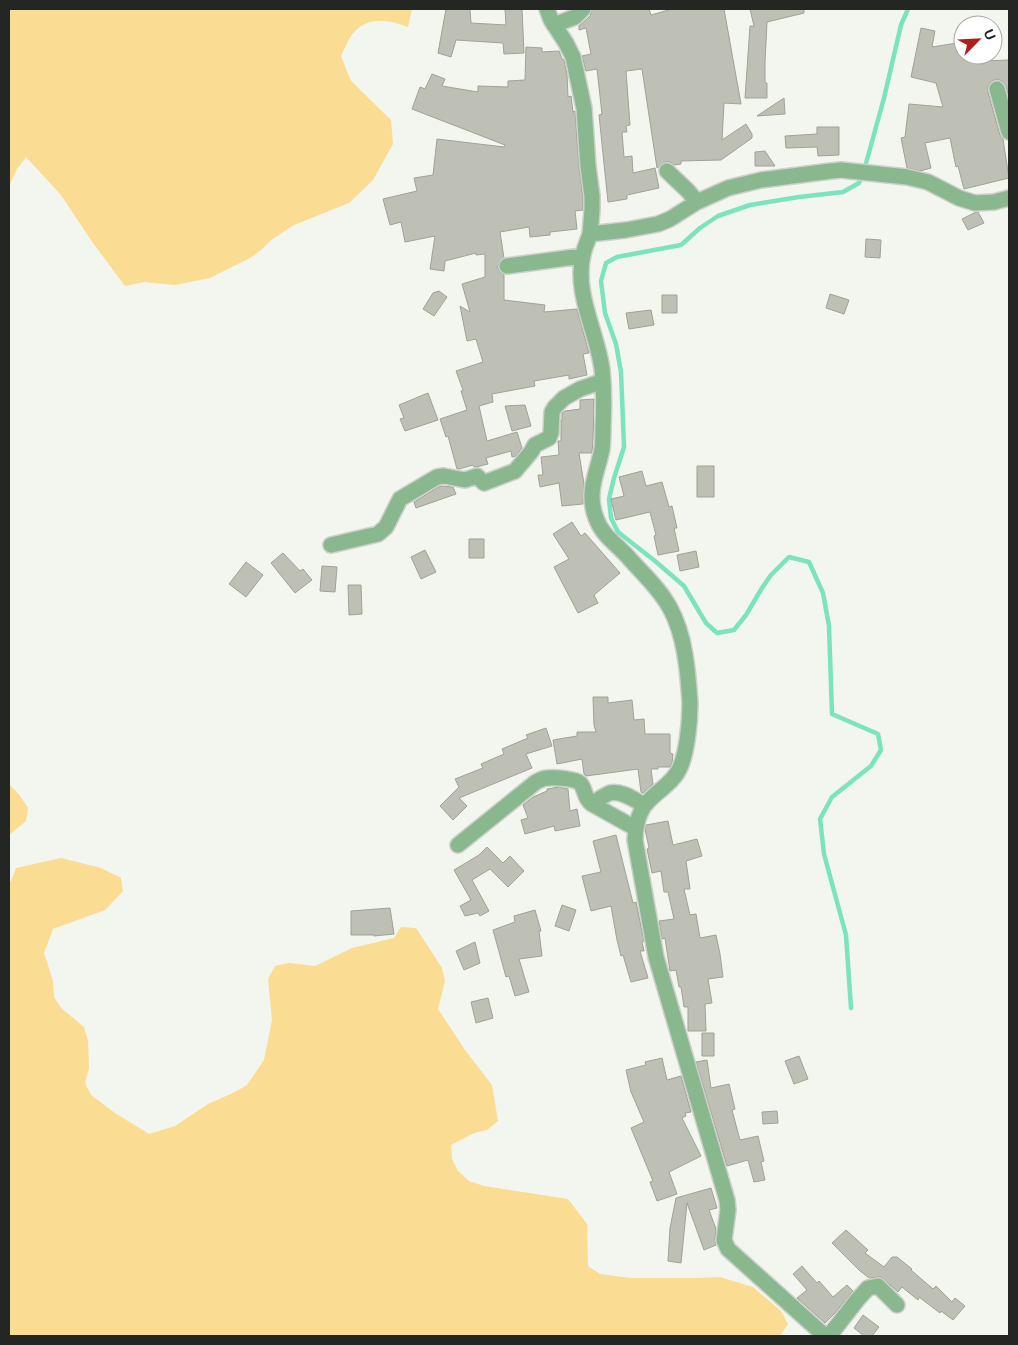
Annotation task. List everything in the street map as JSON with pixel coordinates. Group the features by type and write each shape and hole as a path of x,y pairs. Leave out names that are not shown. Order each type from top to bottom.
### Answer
{"street":[{"path":"547,9 573,57 584,108 592,210 590,234 582,256 581,288 597,346 603,381 602,448 592,489 592,504 601,530 652,583 669,607 679,627 685,652 690,704 684,759 677,774 644,805 635,828 635,840 656,957 727,1200 728,1210 724,1240 728,1248 825,1336"},
{"path":"554,25 575,17 583,9"},
{"path":"997,89 1009,132"},
{"path":"667,171 697,202"},
{"path":"590,234 658,224 670,219 697,202 728,188 761,180 822,171 848,171 907,177 928,182 959,198 975,203 994,202 1009,198"},
{"path":"507,266 582,256"},
{"path":"331,545 378,534 386,527 400,499 437,477 444,476 464,480 477,476 484,483 515,471 535,445 549,438 552,412 555,407 564,398 575,392 603,381"},
{"path":"458,845 536,782 554,777 578,781 581,784 586,799 592,804 635,828"},
{"path":"592,804 610,793 619,794 644,805"},
{"path":"829,1336 868,1288 878,1286 897,1305"}],"shaded area":[{"path":"9,9 412,9 408,27 387,21 374,21 361,26 351,36 341,56 351,81 391,120 393,144 373,180 349,203 294,225 271,240 250,258 210,278 175,285 144,282 125,286 61,195 26,157 17,169 9,186"},
{"path":"9,784 28,808 26,821 9,835"},
{"path":"61,858 101,868 121,878 123,891 105,910 53,929 44,953 53,981 54,997 61,1008 84,1027 88,1041 89,1068 85,1083 91,1095 115,1113 149,1134 175,1126 208,1104 247,1085 264,1060 272,1020 268,979 275,966 289,963 315,966 352,948 394,938 401,927 416,928 442,968 445,981 438,1009 465,1050 492,1085 498,1121 487,1130 474,1133 451,1145 452,1159 458,1171 469,1181 484,1186 568,1199 587,1224 588,1266 600,1274 631,1278 720,1277 753,1287 781,1311 788,1324 780,1336 9,1336 9,883 16,868"}],"building":[{"path":"446,9 470,9 471,23 506,25 505,9 522,9 524,53 504,54 503,43 456,40 451,57 438,53"},
{"path":"592,9 649,9 651,15 672,9 724,9 741,104 724,103 722,140 746,124 752,134 752,138 721,160 681,161 681,164 674,165 670,162 665,162 657,168 642,69 626,71 630,125 626,126 627,132 622,132 624,157 632,156 633,173 655,168 659,188 627,195 627,199 608,202 599,115 602,114 597,69 586,71 582,56 591,54 586,28 579,30 579,26 590,16"},
{"path":"750,9 804,9 804,13 767,22 765,83 767,83 767,98 745,98 750,26 754,26"},
{"path":"921,28 935,31 932,47 953,44 953,65 1003,65 1003,60 1009,60 1009,98 1006,86 1000,80 994,80 990,83 988,92 1000,135 1003,139 1009,178 964,189 958,166 956,167 950,138 925,143 931,168 920,171 907,168 901,138 905,137 909,104 943,107 936,83 911,77"},
{"path":"526,47 542,48 542,52 559,51 564,60 568,97 571,96 573,112 575,111 583,210 575,211 577,229 550,232 550,235 530,237 529,227 500,232 504,258 499,262 498,268 504,275 504,300 545,305 544,312 577,309 589,353 583,354 587,375 569,379 569,375 534,381 535,386 492,394 493,402 479,406 487,441 517,432 522,448 516,456 512,457 511,451 486,458 488,464 457,469 448,436 446,437 440,419 467,410 461,391 463,390 456,371 483,362 476,339 467,341 460,306 470,312 462,284 485,277 485,254 476,255 476,253 445,261 444,271 430,269 435,236 405,242 401,222 390,225 383,199 417,191 414,178 433,175 437,139 504,147 505,145 412,109 420,87 425,89 432,74 445,79 442,86 478,92 478,86 508,87 508,81 525,80"},
{"path":"784,98 785,114 757,116"},
{"path":"817,127 839,127 839,155 818,156 817,147 786,148 785,136 817,134"},
{"path":"765,151 775,166 755,166 755,152"},
{"path":"978,212 984,223 968,230 962,219"},
{"path":"866,239 881,240 880,258 865,257"},
{"path":"439,291 447,297 434,316 423,309 433,293"},
{"path":"830,294 849,300 844,314 826,308"},
{"path":"662,295 677,295 677,313 662,313"},
{"path":"651,310 654,325 629,329 626,313"},
{"path":"428,393 438,420 405,431 400,419 404,418 399,405"},
{"path":"594,399 592,453 579,453 584,484 583,504 562,506 559,483 540,487 538,475 543,475 541,457 559,455 558,441 561,441 562,413 580,409 580,400"},
{"path":"525,405 531,426 512,431 505,406"},
{"path":"697,466 714,466 714,497 697,497"},
{"path":"642,471 646,486 662,482 669,507 672,506 677,528 674,528 679,551 658,555 654,536 656,535 650,512 616,520 611,499 624,496 619,477"},
{"path":"440,486 453,487 456,494 416,508 414,502"},
{"path":"572,522 581,536 585,533 620,573 594,595 598,603 578,613 554,567 569,559 553,534"},
{"path":"469,539 484,539 484,558 469,558"},
{"path":"425,550 436,572 421,579 411,557"},
{"path":"696,551 699,567 680,571 677,555"},
{"path":"283,553 300,571 303,569 312,580 295,593 271,563"},
{"path":"246,562 263,575 246,597 229,584"},
{"path":"322,566 337,567 335,592 320,591"},
{"path":"348,585 361,585 362,614 349,615"},
{"path":"593,697 608,697 608,703 632,700 634,720 644,719 645,734 670,734 670,753 673,754 672,763 670,767 651,769 653,784 643,793 641,792 638,769 586,776 582,759 557,764 553,740 577,736 577,732 596,732"},
{"path":"546,728 552,746 526,754 532,768 459,798 467,806 453,820 440,806 459,787 455,779 483,768 481,764 504,754 502,749 528,738 526,735"},
{"path":"559,787 568,789 570,811 577,809 580,826 555,831 554,826 525,834 521,820 528,818 523,805 533,797 547,791 547,789"},
{"path":"668,821 673,845 697,839 702,856 686,861 690,889 684,889 690,915 696,914 700,938 716,935 720,954 723,977 708,979 712,1003 705,1004 706,1031 688,1031 688,1007 684,1007 676,970 670,971 665,938 662,939 659,921 674,919 668,892 664,892 661,871 652,873 645,829 646,825"},
{"path":"616,835 633,903 636,902 644,941 642,942 644,951 640,951 648,978 631,982 623,955 621,956 611,906 591,911 582,876 601,872 593,841"},
{"path":"487,847 503,863 510,856 524,871 508,887 490,869 472,880 489,911 480,916 478,913 465,916 460,906 471,900 454,870 479,855"},
{"path":"562,905 576,910 569,931 555,926"},
{"path":"390,908 394,934 374,936 351,935 351,911"},
{"path":"535,910 541,931 539,931 542,956 519,959 529,992 515,996 509,976 506,977 493,930 515,922 514,916"},
{"path":"475,942 480,963 464,970 456,951"},
{"path":"488,998 493,1018 476,1023 471,1002"},
{"path":"702,1033 714,1033 714,1056 702,1056"},
{"path":"799,1056 808,1079 794,1084 785,1061"},
{"path":"662,1058 667,1080 681,1076 691,1112 685,1113 686,1116 682,1118 701,1156 669,1172 677,1194 657,1201 650,1182 653,1181 631,1128 644,1122 631,1092 626,1070 646,1065 645,1062"},
{"path":"707,1060 711,1088 729,1084 735,1109 732,1110 740,1140 758,1136 764,1161 761,1162 765,1180 754,1182 748,1160 727,1166 696,1062"},
{"path":"777,1111 778,1123 763,1124 762,1112"},
{"path":"711,1188 717,1208 709,1210 716,1229 716,1245 704,1250 687,1203 681,1263 668,1261 670,1228 676,1198"},
{"path":"846,1230 868,1250 865,1253 884,1267 892,1257 897,1257 933,1289 936,1286 952,1302 955,1298 965,1306 953,1320 919,1297 918,1300 902,1287 898,1292 881,1277 869,1278 832,1243"},
{"path":"802,1266 833,1297 847,1285 853,1291 825,1323 797,1298 807,1290 793,1274"},
{"path":"863,1315 879,1327 872,1336 864,1336 854,1328"}],"waterway":[{"path":"851,1008 846,935 824,854 820,819 832,797 871,766 881,750 878,734 832,714 829,626 823,593 809,562 789,557 771,575 746,615 734,630 717,633 706,623 684,586 618,532 611,518 609,499 624,447 621,372 616,344 605,313 601,281 606,263 617,257 681,245 700,228 718,216 750,205 843,192 859,183 884,98 901,25 908,9"}]}
